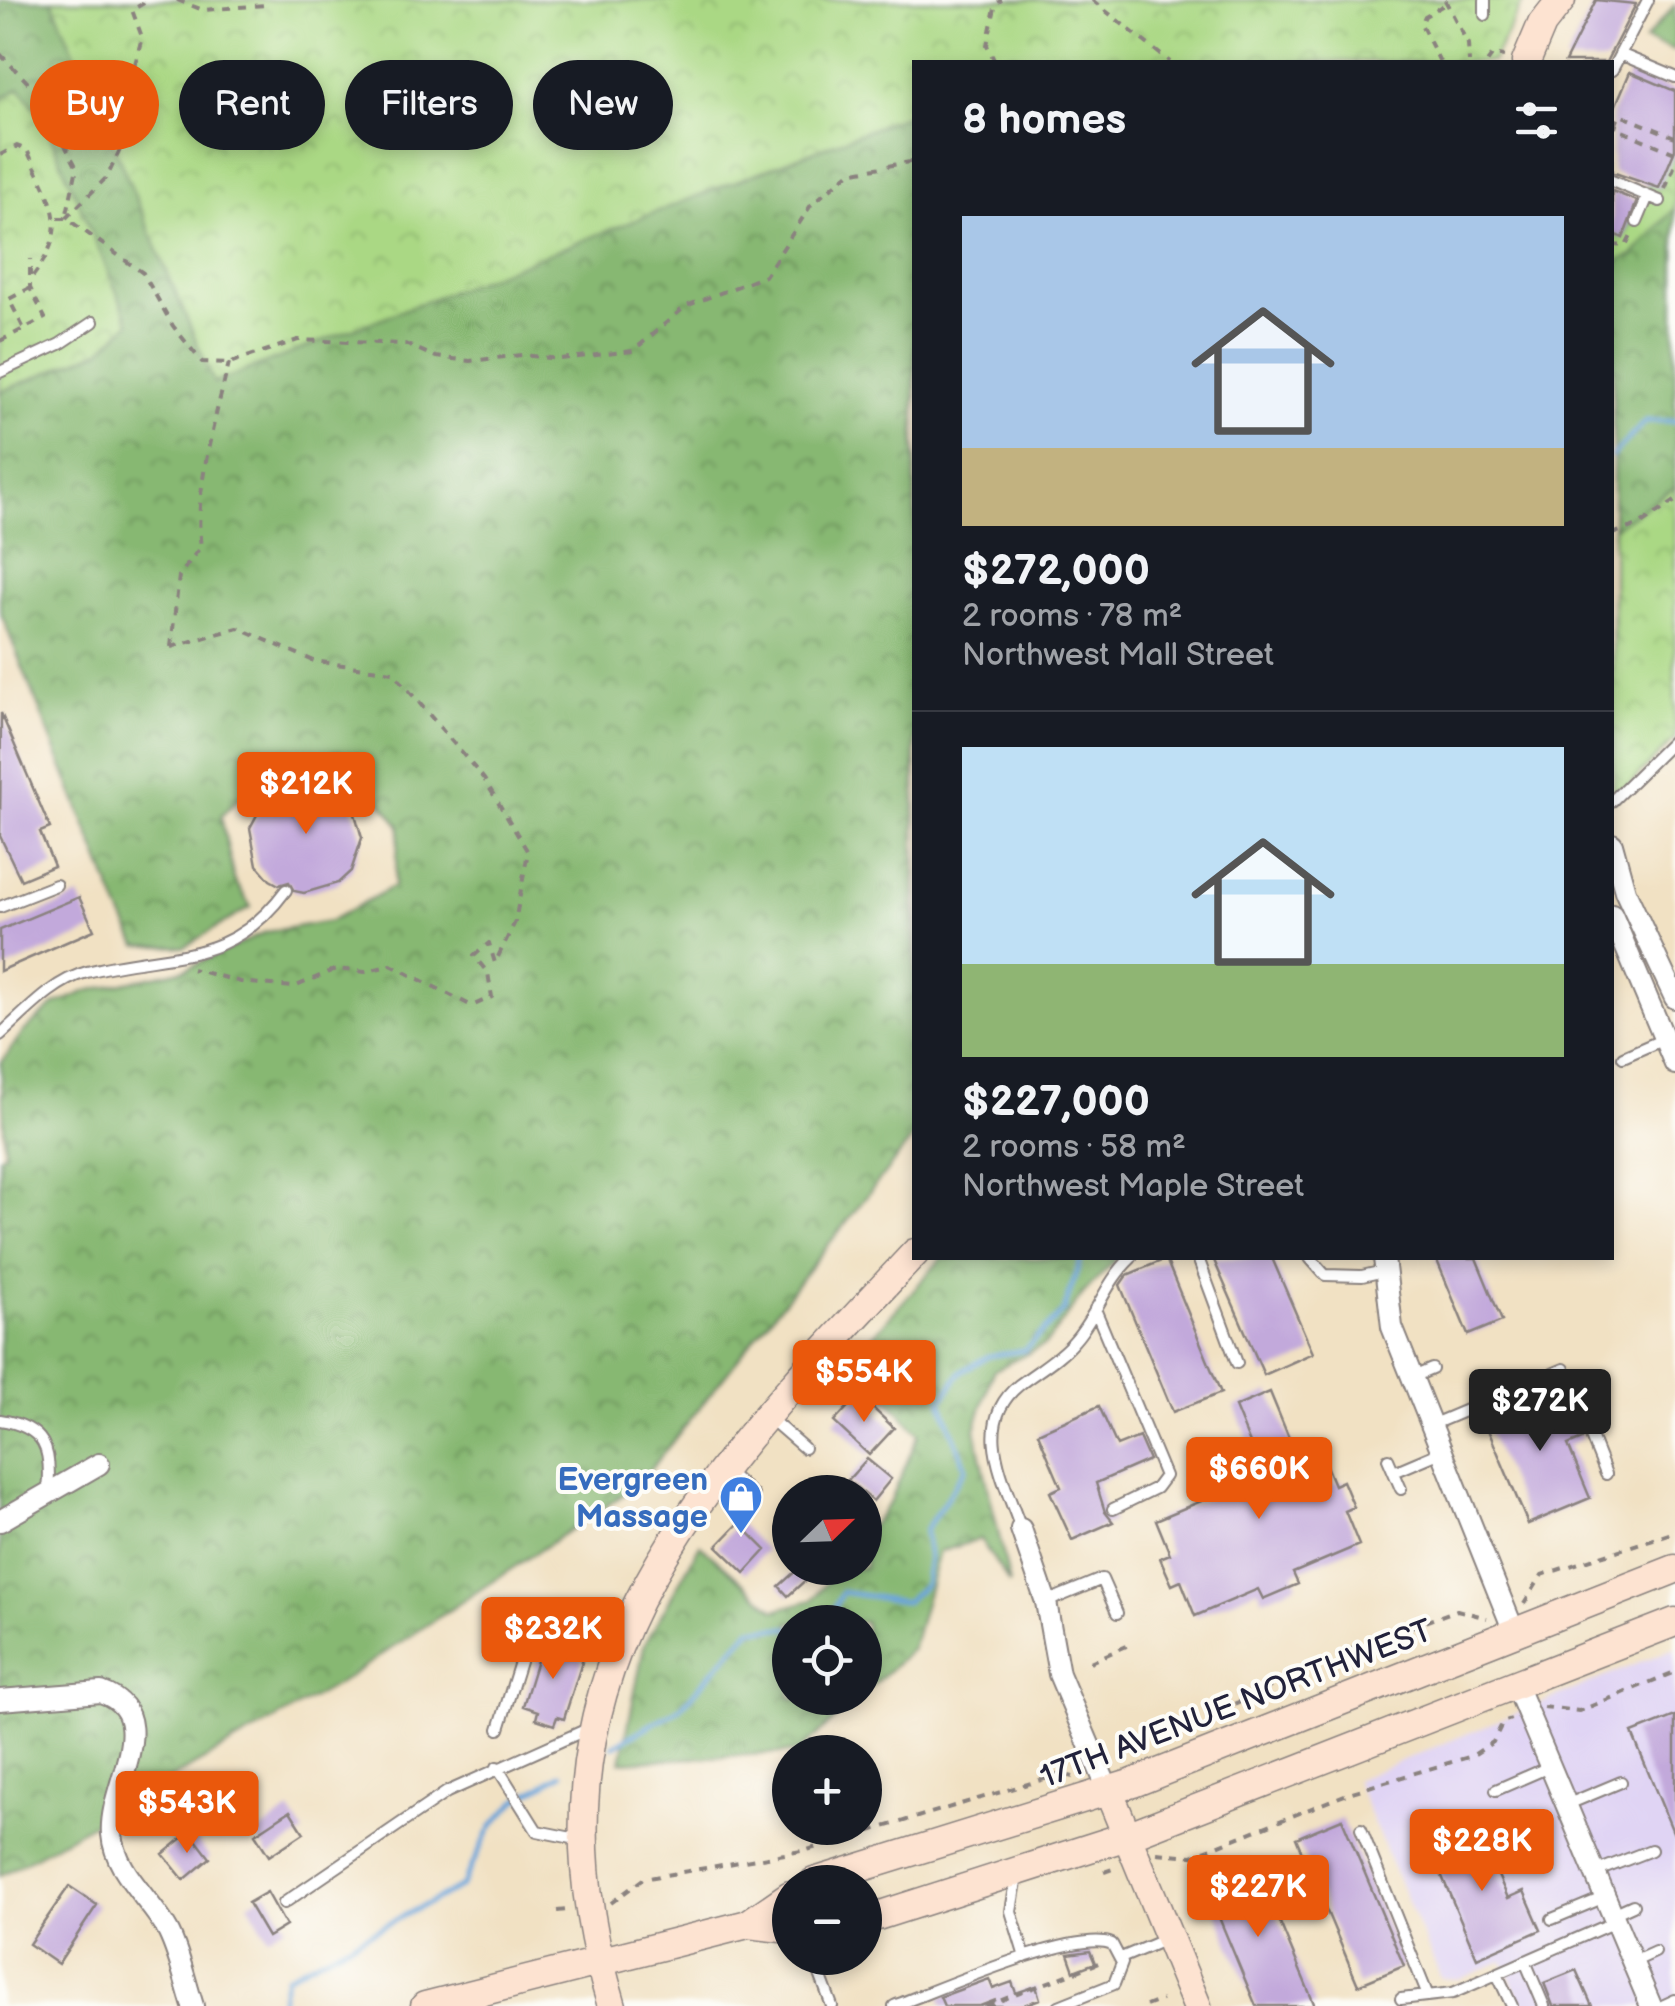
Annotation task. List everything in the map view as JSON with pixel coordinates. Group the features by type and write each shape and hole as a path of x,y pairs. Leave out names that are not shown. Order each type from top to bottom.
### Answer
{"main road":[{"path":"1515,59 1544,12 1561,0"},
{"path":"612,2006 598,1959 582,1840 593,1726 618,1644 673,1535 721,1467 912,1256"},
{"name":"17TH AVENUE NORTHWEST","path":"882,1865 1109,1792 1675,1569"},
{"path":"882,1915 1127,1836 1675,1622"},
{"path":"1109,1792 1197,2006"},
{"path":"748,1924 772,1907"},
{"path":"425,2006 748,1924 772,1927"}],"street":[{"path":"1614,851 1625,892 1667,958 1675,998"},
{"path":"1614,921 1675,1064"},
{"path":"1384,1264 1400,1323 1422,1373 1430,1425 1516,1634"},
{"path":"0,1520 99,1464"},
{"path":"1021,1529 1046,1602 1060,1674 1109,1792"},
{"path":"1516,1685 1651,2006"},
{"path":"0,1700 101,1692 130,1711 133,1731 114,1812 114,1845 118,1859 168,1930 192,2006"}],"lane":[{"path":"1484,0 1485,16"},
{"path":"1614,66 1648,0"},
{"path":"1620,54 1675,77"},
{"path":"1614,181 1654,199 1637,222"},
{"path":"0,372 60,344 94,322"},
{"path":"1614,800 1675,739"},
{"path":"0,907 56,885"},
{"path":"0,1034 46,994 85,972 184,958 261,924 286,890"},
{"path":"1623,1057 1664,1039"},
{"path":"1021,1529 993,1444 996,1415 1014,1389 1070,1346 1129,1260"},
{"path":"1199,1260 1237,1363"},
{"path":"1312,1260 1325,1275 1362,1276 1384,1264"},
{"path":"1095,1309 1165,1476 1156,1488 1113,1509"},
{"path":"1430,1425 1564,1369 1606,1474"},
{"path":"766,1415 804,1448"},
{"path":"0,1420 26,1428 46,1444 52,1454 48,1492"},
{"path":"1394,1472 1441,1452"},
{"path":"1388,1459 1401,1489"},
{"path":"721,1467 753,1495"},
{"path":"1046,1602 1102,1578 1117,1613"},
{"path":"499,1730 534,1617 618,1644"},
{"path":"284,1902 395,1825 496,1767 593,1726"},
{"path":"496,1767 537,1831 582,1840"},
{"path":"1496,1790 1550,1767"},
{"path":"1565,1805 1621,1782"},
{"path":"1361,1830 1428,1996"},
{"path":"1594,1872 1650,1850"},
{"path":"1018,1872 1011,1911 1025,1957"},
{"path":"1552,1919 1633,1905"},
{"path":"1402,1999 1452,1993 1525,1961 1611,1911"},
{"path":"1115,1959 1169,1937"},
{"path":"894,2006 1025,1957 1090,1939 1112,1944 1120,1974 1114,1984 1059,2006"},
{"path":"1632,1962 1656,1952"},
{"path":"1525,1961 1544,2006"},
{"path":"1497,1974 1512,2006"},
{"path":"820,1975 832,2006"},
{"path":"1662,2006 1675,2000"}],"path":[{"path":"66,218 106,177 133,122 131,80 142,38 132,10 149,0"},
{"path":"177,0 203,10 265,5 268,0"},
{"path":"994,60 987,45 996,3 1002,0"},
{"path":"1092,0 1167,60"},
{"path":"1439,60 1421,24 1425,16 1446,2 1468,44 1469,60"},
{"path":"0,54 37,92 77,168 66,218"},
{"path":"1489,60 1493,54 1515,59"},
{"path":"1623,107 1615,120 1618,131 1675,153"},
{"path":"1620,114 1675,137"},
{"path":"1646,125 1649,118"},
{"path":"1662,132 1665,125"},
{"path":"0,154 17,146 26,150 58,218 55,239 30,288 46,318 0,341"},
{"path":"58,218 66,218 143,273 173,326 202,362 229,363 298,340 405,344 436,358 470,361 634,351 686,306 765,276 811,205 849,173 912,162"},
{"path":"1654,199 1675,166"},
{"path":"1668,182 1675,186"},
{"path":"1619,236 1614,246 1626,246 1637,222"},
{"path":"30,259 33,276"},
{"path":"0,300 30,288"},
{"path":"9,299 24,329"},
{"path":"157,962 240,982 294,987 336,969 365,972 391,965 419,975 440,992 472,1006 492,997 488,973 474,956 490,943 495,964 515,922 528,852 484,779 393,672 314,661 238,628 171,647 179,576 201,546 198,524 210,438 229,363"},
{"path":"1614,533 1641,524 1675,501"},
{"path":"1524,1604 1542,1575 1675,1532"},
{"path":"1124,1762 1133,1745 1241,1702 1346,1651 1457,1610 1487,1618"},
{"path":"1090,1662 1129,1645"},
{"path":"1548,1706 1580,1711 1675,1672"},
{"path":"1162,1851 1192,1856 1352,1792 1472,1756 1494,1742 1504,1722"},
{"path":"616,1902 628,1887 643,1878 807,1850 900,1819 1068,1776"},
{"path":"614,1891 620,1896"},
{"path":"986,2006 1115,1959"},
{"path":"1146,2006 1162,2000"}],"shaded area":[{"path":"1675,1648 1675,2006 1523,2006 1503,1961 1458,1980 1441,1978 1355,1780"}],"green space":[{"path":"0,0 1425,0 912,60 912,1139 639,1484 341,1682 0,1876 0,1157 5,1152 1,1063 23,1032 54,1005 87,991 186,969 266,932 330,921 394,886 400,826 349,761 265,772 221,816 234,879 251,907 184,947 137,945 0,611 0,392 100,351 39,150 159,150 159,60 30,60 30,122 20,89 0,100"},
{"path":"52,0 1524,0 1493,60 912,60 912,113 214,383 115,150 159,150 159,60 77,60"},
{"path":"1675,5 1675,51 1645,40"},
{"path":"20,88 30,101 30,150 56,150 130,323 100,351 0,392 0,100"},
{"path":"1675,129 1675,208 1633,255 1620,260 1614,275 1614,233 1623,237"},
{"path":"1675,208 1675,487 1614,527 1614,275 1620,260 1633,255"},
{"path":"1675,487 1675,739 1614,800 1614,527"},
{"path":"940,1260 1115,1260 1083,1294 1046,1344 993,1371 975,1429 1010,1584 980,1539 939,1552 912,1649 882,1676 882,1605 794,1605 812,1600 824,1585 882,1585 882,1512 919,1434 852,1359"},
{"path":"700,1545 772,1607 772,1715 840,1715 817,1735 772,1735 772,1753 621,1762 644,1646"}],"building":[{"path":"1596,0 1636,4 1607,60 1566,60"},
{"path":"1630,72 1675,91 1675,150 1659,188 1614,173 1614,109"},
{"path":"1614,192 1637,201 1623,238 1614,234"},
{"path":"1,713 50,828 40,832 54,866 21,880 0,836"},
{"path":"304,780 339,791 352,804 362,838 351,871 338,883 304,893 294,891 289,882 279,885 270,880 257,865 250,828 268,794"},
{"path":"79,897 94,930 0,971 0,930"},
{"path":"1166,1260 1221,1393 1173,1412 1120,1285 1127,1275"},
{"path":"1214,1260 1273,1260 1313,1353 1264,1375"},
{"path":"1437,1260 1477,1260 1502,1321 1468,1335"},
{"path":"1561,1386 1582,1439 1568,1445 1590,1498 1528,1524 1483,1418"},
{"path":"1270,1392 1298,1460 1320,1451 1334,1485 1343,1481 1354,1507 1345,1511 1359,1545 1293,1573 1298,1584 1263,1599 1258,1589 1195,1616 1181,1581 1172,1585 1160,1558 1170,1554 1156,1520 1263,1475 1235,1407"},
{"path":"859,1395 894,1428 869,1455 834,1422"},
{"path":"1099,1406 1117,1446 1139,1437 1149,1460 1096,1483 1105,1512 1113,1522 1072,1540 1050,1492 1061,1487 1038,1433"},
{"path":"867,1459 891,1479 882,1490 882,1475 853,1475"},
{"path":"739,1523 766,1550 745,1573 717,1546"},
{"path":"780,1585 800,1585 788,1596"},
{"path":"544,1638 565,1645 562,1653 583,1659 564,1719 557,1717 554,1725 536,1719 538,1711 523,1706"},
{"path":"1675,1716 1675,1837 1632,1733"},
{"path":"290,1811 304,1833 269,1856 255,1834"},
{"path":"1342,1819 1404,1966 1358,1985 1296,1838"},
{"path":"1476,1826 1508,1898 1524,1891 1541,1930 1477,1958 1429,1846"},
{"path":"190,1832 210,1858 184,1880 163,1854"},
{"path":"1255,1863 1315,2006 1256,2006 1205,1884"},
{"path":"69,1886 97,1905 58,1964 29,1944"},
{"path":"267,1892 286,1926 268,1937 248,1903"},
{"path":"1090,1951 1095,1963 1074,1971 1068,1954"},
{"path":"1576,1970 1592,2006 1553,2006 1544,1983"},
{"path":"989,1979 993,1989 1012,1982 1016,1993 1036,1986 1040,1999 1021,2006 985,2006 996,2000 980,2006 944,2006 940,1997"}],"waterway":[{"path":"1614,454 1646,421 1675,421"},
{"path":"836,1605 842,1592 905,1602 925,1585 929,1557 925,1531 966,1468 941,1401 962,1371 989,1356 1025,1350 1064,1311 1080,1260"},
{"path":"613,1746 679,1709 751,1629 772,1628"},
{"path":"280,2006 286,1976 462,1886 491,1827 516,1801 562,1774"}],"place":[{"name":"Evergreen Massage","path":"741,1535"}]}
